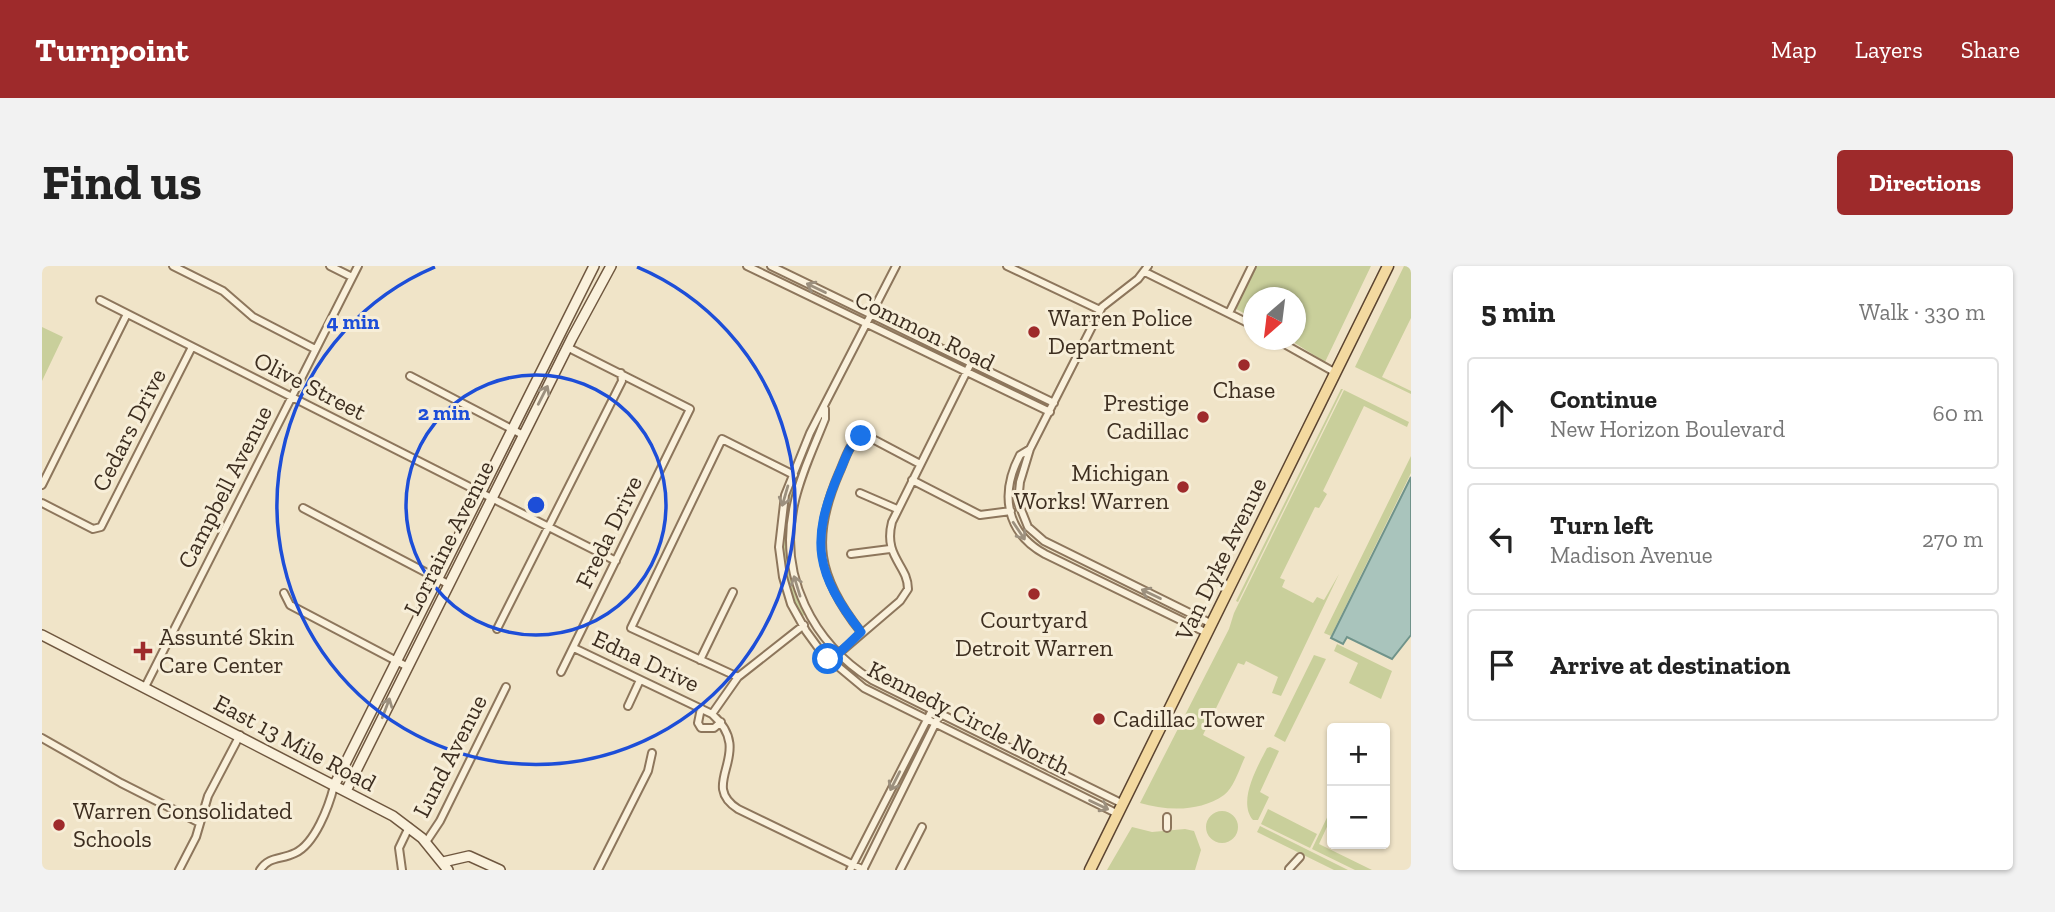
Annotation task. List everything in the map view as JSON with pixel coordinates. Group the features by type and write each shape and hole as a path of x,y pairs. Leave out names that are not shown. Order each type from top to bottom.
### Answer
{"main road":[{"name":"Van Dyke Avenue","path":"1090,870 1388,266"}],"street":[{"path":"173,266 216,288 253,317 315,349"},
{"path":"330,266 352,277"},
{"name":"Campbell Avenue","path":"145,687 358,266"},
{"name":"Lorraine Avenue","path":"334,786 366,723 402,663 518,432 594,266"},
{"name":"Lorraine Avenue","path":"518,432 588,312 611,266"},
{"name":"Common Road","path":"747,266 1049,412"},
{"name":"Common Road","path":"771,266 1054,403"},
{"name":"Kennedy Circle North","path":"896,266 793,475 783,504 779,547 785,586 802,625 833,664 864,688 1035,773 1121,809"},
{"path":"1007,266 1018,268 1100,310"},
{"path":"1229,313 1252,266"},
{"path":"1210,629 1044,541 1028,527 1020,510 1019,488 1030,449 1100,310 1146,269 1243,320"},
{"name":"Olive Street","path":"100,300 615,561"},
{"path":"575,304 588,312"},
{"path":"42,485 127,314"},
{"name":"Cedars Drive","path":"42,503 99,528 192,347"},
{"path":"497,629 622,382 621,373 567,347"},
{"path":"1295,350 1336,373"},
{"path":"833,664 838,654 900,601 908,589 907,579 890,549 890,530 897,509 971,363"},
{"name":"Freda Drive","path":"561,672 690,409 621,373"},
{"path":"410,376 518,432"},
{"name":"Kennedy Circle North","path":"825,407 825,419 794,505 790,545 796,582 812,620 838,654 865,676 1040,763 1121,809"},
{"path":"861,632 839,605 828,583 821,541 826,505 850,448 861,436 867,436 920,464"},
{"path":"738,677 631,628 722,439 802,479"},
{"path":"1030,449 1020,455 1007,490 1009,511 1018,532 1037,550 1210,629"},
{"path":"912,480 980,516 1020,510"},
{"path":"860,493 897,509"},
{"path":"303,508 443,581"},
{"path":"851,554 890,549"},
{"path":"700,660 733,592"},
{"path":"284,593 290,605 402,663"},
{"path":"812,620 802,625 738,677 712,713 721,722 732,744 721,786 725,799 738,809 852,867 863,870 940,714"},
{"name":"East 13 Mile Road","path":"42,635 240,735 409,827 446,866"},
{"name":"Edna Drive","path":"574,648 712,713"},
{"name":"Lorraine Avenue","path":"346,791 377,728 402,663"},
{"path":"628,706 640,680"},
{"name":"Lund Avenue","path":"426,842 439,823 506,687"},
{"path":"897,705 902,695"},
{"name":"Edna Drive","path":"701,708 698,723 701,728 714,728 721,722"},
{"path":"852,867 932,710"},
{"path":"366,723 377,728"},
{"path":"179,870 200,823 208,796 240,735"},
{"path":"42,738 121,783 200,823"},
{"path":"598,870 648,771 652,753"},
{"path":"1016,764 1021,754"},
{"path":"1035,773 1040,763"},
{"path":"260,870 267,861 294,854 307,844 332,796 334,786"},
{"path":"332,796 346,791"},
{"path":"1167,817 1167,828"},
{"name":"Lund Avenue","path":"402,870 399,848 409,827"},
{"path":"900,870 922,827"},
{"path":"446,866 469,856 500,870"},
{"path":"1289,869 1300,857"}],"green space":[{"path":"1257,266 1371,266 1325,362 1306,350 1306,287 1247,287"},
{"path":"1404,266 1411,266 1411,318 1382,377 1411,391 1411,394 1355,367"},
{"path":"1243,295 1243,313 1236,309"},
{"path":"42,327 63,337 42,381"},
{"path":"1343,389 1238,602 1236,601"},
{"path":"1344,390 1409,422 1407,427 1364,406 1323,491 1327,494 1319,508 1315,507 1280,578 1285,580 1282,587 1313,603 1317,597 1324,600 1339,574 1281,696 1272,693 1278,677 1246,661 1244,665 1238,663 1203,735 1245,757 1231,788 1215,801 1194,807 1161,808 1140,803 1229,629 1234,613"},
{"path":"1411,456 1411,473 1331,636 1324,633"},
{"path":"793,481 797,483 788,533 790,565 805,614 802,617 788,588 782,551 784,513"},
{"path":"1337,644 1392,671 1381,699 1349,683 1358,663 1334,651"},
{"path":"1314,655 1326,659 1285,742 1274,736"},
{"path":"1270,747 1279,751 1260,792 1269,797 1258,820 1253,820 1247,803 1248,794 1259,764"},
{"path":"1268,809 1317,834 1310,848 1261,824"},
{"path":"1222,811 1233,816 1238,827 1233,838 1222,843 1211,838 1206,827 1211,816"},
{"path":"1327,818 1327,827 1319,844 1372,870 1355,870 1312,849"},
{"path":"1260,826 1348,870 1334,870 1257,832"},
{"path":"1132,827 1152,832 1185,829 1194,831 1201,850 1195,870 1107,870"}],"water":[{"path":"1411,477 1411,635 1392,659 1347,637 1343,644 1331,638"}],"place":[{"name":"Warren Police Department","path":"1034,332"},
{"name":"Chase","path":"1244,365"},
{"name":"Prestige Cadillac","path":"1203,417"},
{"name":"Michigan Works! Warren","path":"1183,487"},
{"name":"Courtyard Detroit Warren","path":"1034,594"},
{"name":"Assunté Skin Care Center","path":"143,651"},
{"name":"Cadillac Tower","path":"1099,719"},
{"name":"Warren Consolidated Schools","path":"59,825"}],"route":[{"path":"828,659 833,664 838,654 861,632 839,605 828,583 821,541 823,518 831,491 853,442 861,436"}]}
